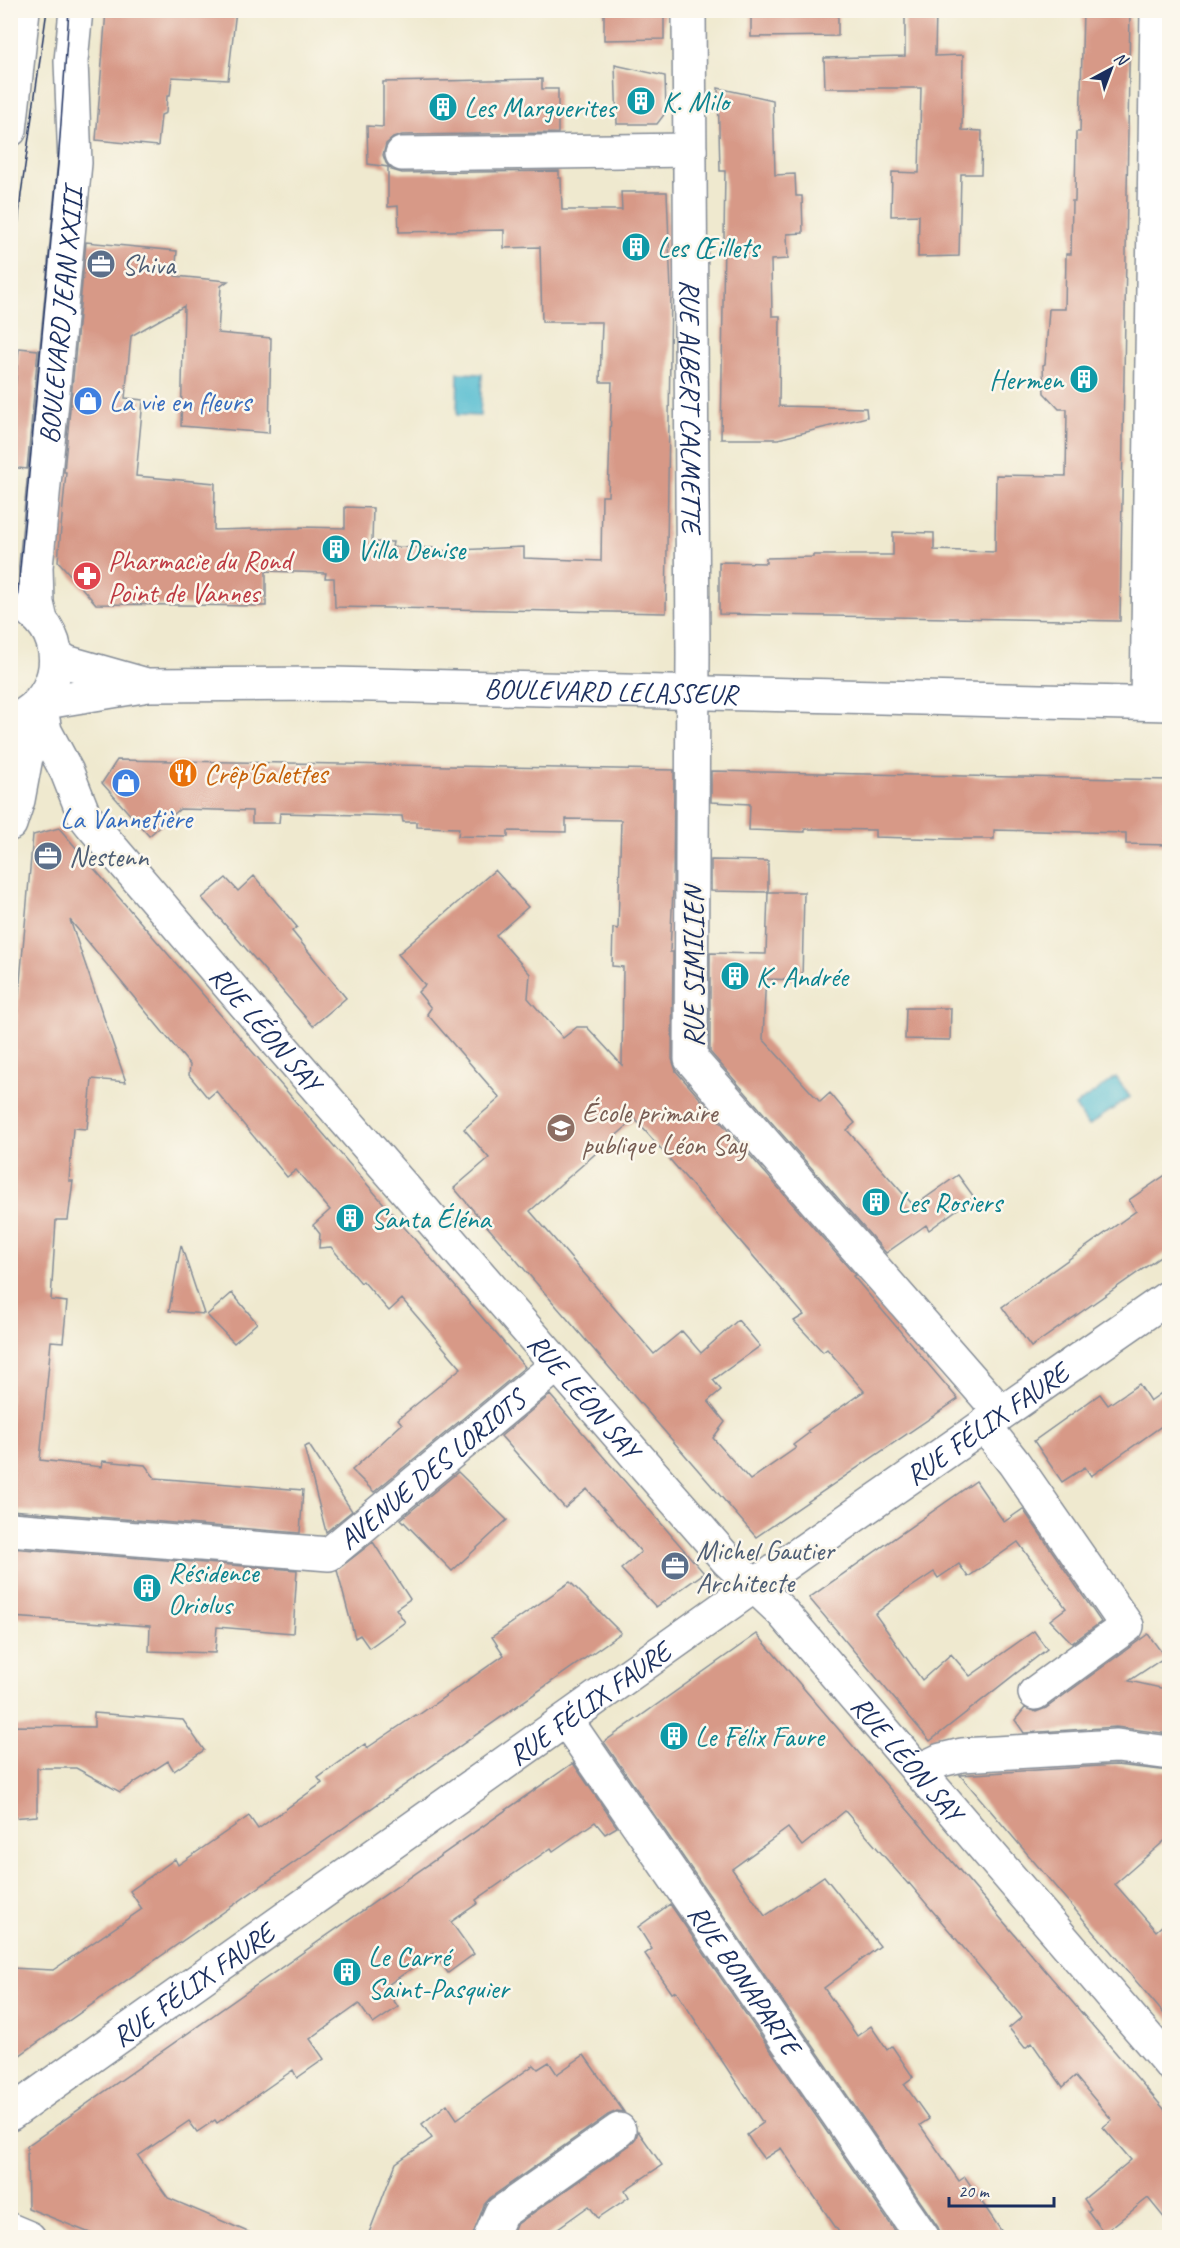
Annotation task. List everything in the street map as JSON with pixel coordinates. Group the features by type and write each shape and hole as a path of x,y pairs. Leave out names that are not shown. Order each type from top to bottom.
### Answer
{"street":[{"path":"10,130 23,10"},
{"name":"BOULEVARD JEAN XXIII","path":"41,620 37,603 36,567 75,157 71,61 76,10"},
{"name":"RUE ALBERT CALMETTE","path":"689,10 693,693"},
{"path":"1157,10 1158,703"},
{"path":"402,154 690,150"},
{"path":"10,600 18,602 41,620 54,642 56,655 53,681 25,713 29,741 14,812"},
{"name":"BOULEVARD LELASSEUR","path":"56,655 66,662 147,685 332,684 1158,703"},
{"path":"25,713 147,685"},
{"name":"RUE SIMILIEN","path":"693,693 691,1059 993,1419 1014,1463 1127,1626 1035,1693"},
{"name":"RUE LÉON SAY","path":"25,713 45,731 84,814 91,824 727,1560 782,1612 918,1771 1156,2034 1170,2064"},
{"path":"14,812 73,788"},
{"name":"RUE FÉLIX FAURE","path":"10,2114 754,1586 1170,1296"},
{"name":"AVENUE DES LORIOTS","path":"10,1529 329,1554 557,1365"},
{"name":"RUE BONAPARTE","path":"566,1720 923,2238"},
{"path":"918,1771 941,1760 962,1755 1117,1746 1170,1753"},
{"path":"490,2238 501,2213 618,2130"},
{"path":"10,2230 29,2238"}],"water":[{"path":"458,373 482,374 480,416 457,415"},
{"path":"1116,1077 1130,1097 1088,1126 1075,1106"}],"building":[{"path":"106,10 236,10 228,80 172,77 170,96 167,96 166,113 161,115 158,146 96,140"},
{"path":"604,10 664,10 664,39 604,40"},
{"path":"751,10 838,10 838,36 751,37"},
{"path":"905,10 936,10 935,56 963,55 962,130 982,131 981,174 961,174 959,256 918,257 919,215 891,216 892,172 919,173 921,88 825,88 824,58 905,56"},
{"path":"1083,10 1130,10 1120,621 719,614 719,562 766,563 766,558 813,557 813,555 893,555 893,532 934,533 934,550 995,552 996,475 1066,476 1067,409 1059,409 1044,393 1043,365 1045,364 1049,309 1065,309 1066,254 1071,254 1072,201 1075,201 1076,132 1080,132"},
{"name":"K. Milo","path":"615,65 665,76 666,112 657,124 617,124"},
{"path":"542,79 542,89 558,89 558,133 402,135 386,144 383,155 392,170 402,173 559,171 562,210 622,210 621,192 667,192 671,291 666,613 335,607 334,578 325,578 326,573 266,571 266,606 96,604 58,561 66,472 64,472 86,242 177,251 175,276 228,281 221,286 218,333 271,338 269,433 181,426 184,306 131,336 125,398 143,400 136,476 215,483 214,530 345,528 345,507 373,508 372,542 393,542 392,547 437,548 437,551 524,547 524,558 601,561 602,496 608,496 612,382 600,382 602,322 542,322 540,247 504,248 504,230 399,232 398,206 388,207 388,167 368,164 367,126 383,127 383,82"},
{"path":"718,88 773,100 775,175 795,174 796,196 802,196 803,233 787,234 788,259 771,260 772,316 780,316 779,406 866,408 867,417 778,439 721,439 725,171 720,171"},
{"path":"19,348 38,350 27,469 10,467 10,441"},
{"path":"117,760 674,770 670,952 673,952 672,1059 676,1071 855,1275 853,1276 958,1399 756,1537 454,1188 489,1158 464,1129 500,1098 427,1014 431,1008 418,992 425,985 398,954 495,870 528,907 496,935 530,974 528,998 563,1038 577,1027 587,1027 622,1065 623,967 612,966 613,928 618,929 621,820 566,819 566,832 508,831 508,837 458,836 459,828 417,827 417,822 403,822 402,816 280,813 279,823 252,823 252,811 180,809 149,836 102,783","holes":["635,1119 804,1315 794,1321 823,1352 827,1349 864,1391 807,1431 809,1433 793,1445 796,1448 750,1480 713,1438 725,1422 708,1401 721,1390 713,1380 760,1346 738,1320 701,1353 682,1331 654,1354 530,1211"]},
{"path":"711,771 1170,780 1170,845 1126,844 1126,833 994,830 994,839 948,839 875,837 875,830 805,829 805,832 749,830 750,804 711,802"},
{"path":"59,828 525,1367 374,1492 352,1470 402,1424 398,1419 461,1368 402,1299 389,1311 363,1281 361,1283 331,1247 319,1248 320,1234 313,1225 330,1210 296,1170 287,1177 216,1091 208,1098 189,1075 190,1065 70,920 126,1082 92,1079 87,1129 73,1128 69,1181 73,1181 68,1220 56,1220 51,1300 67,1302 63,1342 51,1341 40,1460 102,1467 103,1461 145,1465 155,1478 303,1490 300,1533 10,1510 10,1094 33,835"},
{"path":"711,860 768,861 768,892 711,891"},
{"path":"254,876 297,927 292,931 346,998 313,1026 202,898 226,878 238,891"},
{"path":"768,892 804,892 802,980 766,979 766,971 763,1039 820,1102 830,1093 855,1123 847,1130 914,1206 958,1175 974,1197 929,1230 926,1225 886,1253 710,1052 710,953 766,954"},
{"path":"906,1008 951,1008 950,1040 905,1039"},
{"path":"1170,1172 1170,1250 1031,1347 1002,1307 1136,1211 1129,1200"},
{"path":"181,1245 204,1314 169,1311"},
{"path":"232,1293 257,1323 234,1343 207,1315"},
{"path":"1139,1384 1150,1401 1170,1387 1170,1420 1091,1476 1085,1467 1062,1482 1034,1441 1100,1394 1108,1405"},
{"path":"550,1395 704,1573 656,1607 621,1569 641,1552 587,1489 565,1508 501,1436"},
{"path":"309,1445 352,1511 326,1532 304,1447"},
{"path":"458,1472 507,1520 452,1571 401,1519"},
{"path":"976,1481 1004,1522 1023,1509 1101,1622 1072,1643 1050,1620 1066,1608 1018,1542 968,1577 959,1564 938,1578 934,1572 904,1592 875,1614 922,1680 951,1654 970,1676 1034,1631 1047,1649 930,1741 809,1598"},
{"path":"373,1542 410,1599 396,1609 405,1622 369,1648 360,1635 355,1638 337,1570"},
{"name":"Résidence Oriolus","path":"10,1548 297,1570 293,1633 217,1627 215,1653 149,1651 150,1626 10,1617"},
{"path":"570,1582 621,1633 10,2062 10,1968 53,1970 142,1909 130,1891 175,1859 178,1865 249,1816 258,1829 322,1783 318,1778 365,1744 367,1748 504,1655 492,1637"},
{"path":"757,1634 1170,2116 1170,2225 1148,2198 1104,2233 1088,2211 1091,2209 1084,2199 1131,2160 1103,2127 1112,2120 1075,2076 1063,2087 1032,2043 1025,2048 1009,2028 1022,2017 845,1811 802,1846 788,1828 732,1869 765,1916 824,1876 880,1946 824,1988 857,2036 871,2026 887,2050 892,2046 913,2077 904,2084 929,2119 920,2125 959,2181 965,2177 1006,2238 942,2238 938,2227 604,1742"},
{"path":"1148,1634 1165,1657 1129,1681 1170,1690 1170,1734 1116,1727 1024,1733 1015,1720 1025,1708 1036,1712 1046,1708"},
{"path":"94,1713 183,1720 204,1750 174,1771 168,1761 120,1792 76,1768 37,1768 37,1816 10,1818 10,1726 94,1727"},
{"path":"573,1763 617,1827 605,1834 595,1822 553,1851 551,1848 476,1900 478,1903 451,1922 474,1954 448,1973 434,1953 385,1987 398,2007 373,2024 359,2004 310,2039 324,2059 297,2078 293,2070 217,2123 215,2120 197,2132 189,2121 138,2156 168,2198 262,2238 102,2238 28,2208 27,2146"},
{"path":"1116,1765 1170,1771 1170,1836 1115,1884 1156,1931 1170,1919 1170,2021 960,1775"},
{"path":"670,1904 900,2238 843,2238 781,2148 764,2159 755,2147 747,2135 763,2123 676,1991 672,1993 645,1954 652,1949 638,1927"},
{"path":"584,2055 624,2112 617,2111 608,2115 490,2198 484,2205 472,2238 367,2238 396,2163 432,2138 422,2124 447,2104 457,2119 534,2065 538,2069 549,2062 557,2074"},
{"path":"638,2131 662,2165 625,2190 629,2197 598,2218 589,2206 544,2238 511,2238 516,2225 630,2145"}],"tram line":[{"path":"10,311 21,194 47,10"},
{"path":"10,676 58,165 69,10"}],"place":[{"name":"K. Milo","path":"641,101"},
{"name":"Les Marguerites","path":"443,107"},
{"name":"Les Œillets","path":"636,247"},
{"name":"Shiva","path":"101,264"},
{"name":"Hermen","path":"1084,379"},
{"name":"La vie en fleurs","path":"88,401"},
{"name":"Villa Denise","path":"336,549"},
{"name":"Pharmacie du Rond Point de Vannes","path":"87,576"},
{"name":"Crêp'Galettes","path":"183,773"},
{"name":"La Vannetière","path":"126,783"},
{"name":"Nestenn","path":"48,856"},
{"name":"K. Andrée","path":"735,976"},
{"name":"École primaire publique Léon Say","path":"561,1128"},
{"name":"Les Rosiers","path":"876,1202"},
{"name":"Santa Éléna","path":"350,1218"},
{"name":"Michel Gautier Architecte","path":"675,1566"},
{"name":"Résidence Oriolus","path":"147,1588"},
{"name":"Le Félix Faure","path":"674,1736"},
{"name":"Le Carré Saint-Pasquier","path":"347,1972"}]}
